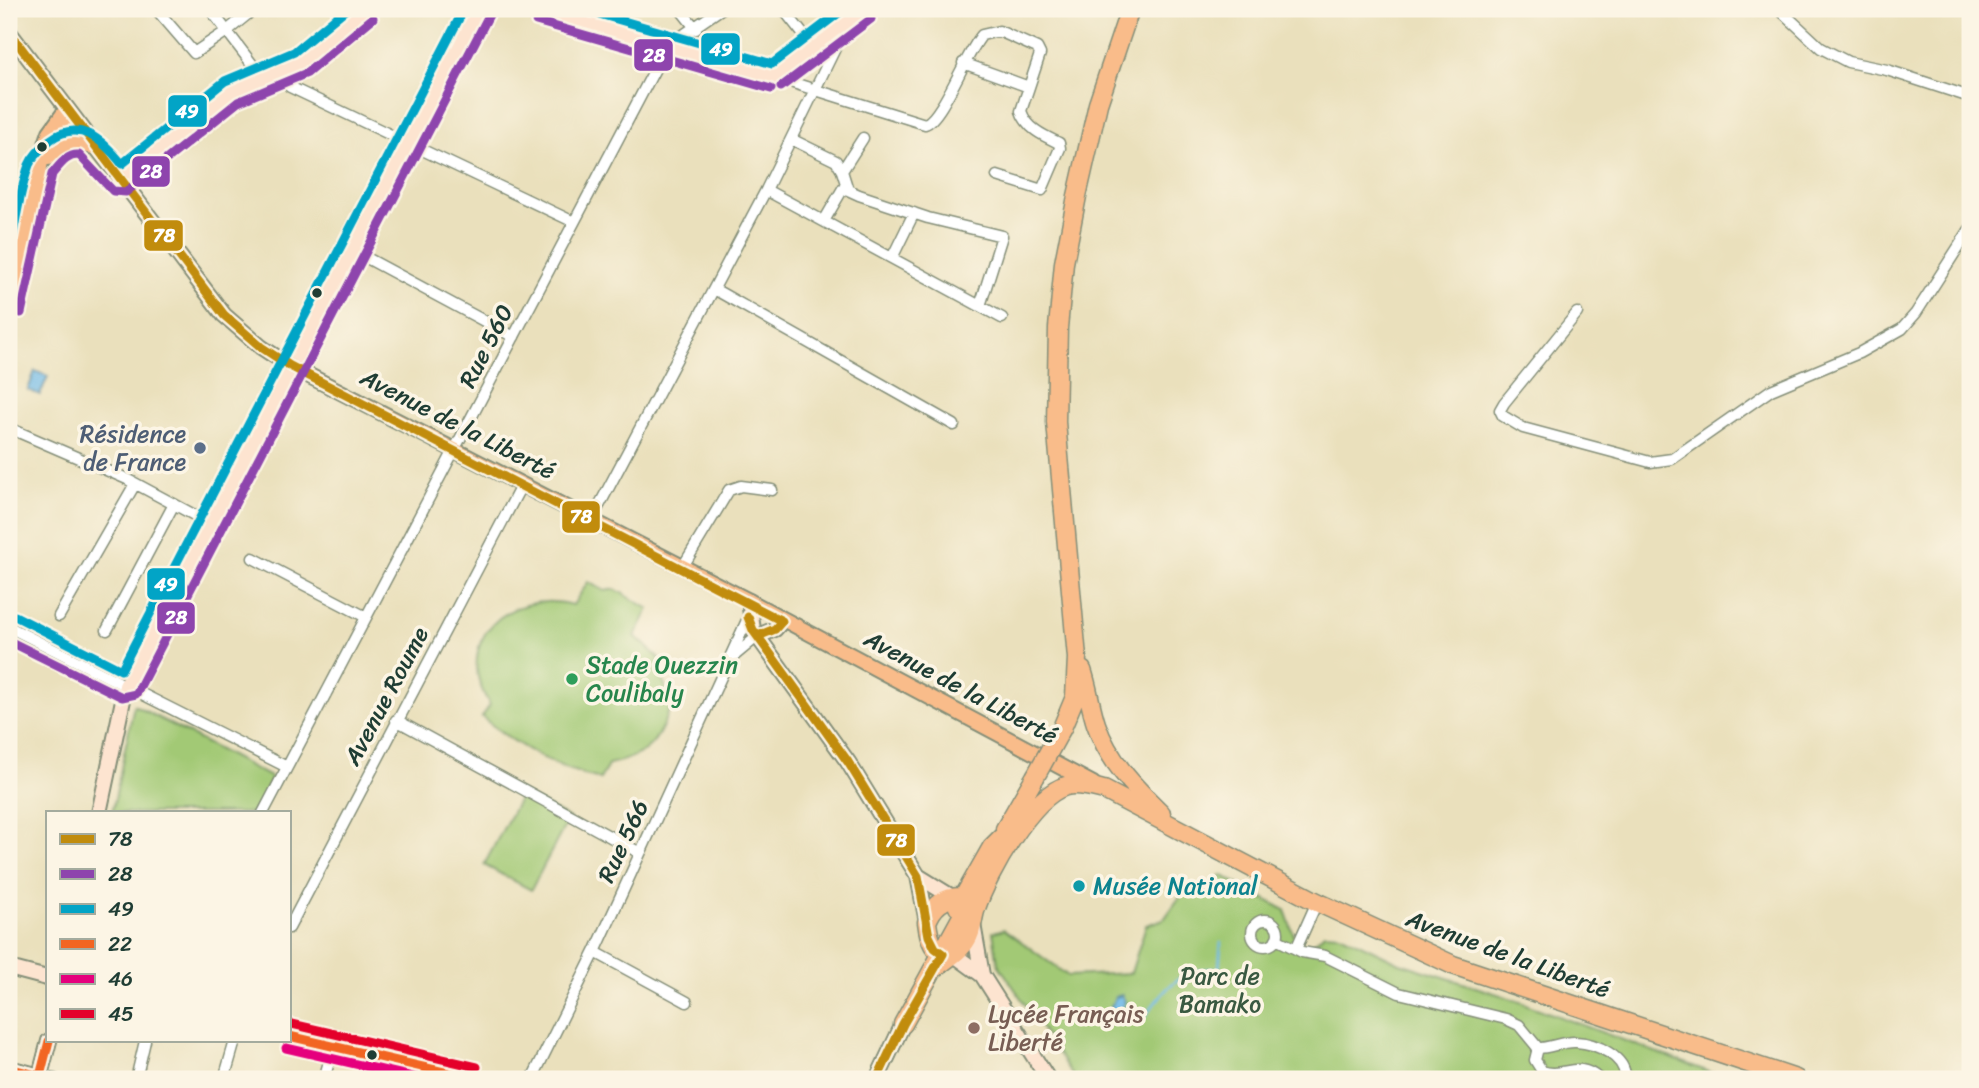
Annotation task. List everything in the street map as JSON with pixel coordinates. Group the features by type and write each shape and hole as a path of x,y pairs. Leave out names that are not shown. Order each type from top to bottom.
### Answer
{"highway":[{"path":"903,1024 942,956 961,899 992,847 1001,838 1062,728 1075,697 1077,658 1056,422 1058,328 1064,263 1083,170 1098,104 1130,9"},
{"path":"1077,658 1096,724 1112,756 1136,789 1176,828"},
{"path":"942,956 968,938 981,897 1035,806 1065,786 1078,785 1104,790 1176,828"},
{"name":"Avenue de la Liberté","path":"1176,828 1317,902 1453,965 1796,1079"},
{"path":"942,956 927,922 940,903 961,899"}],"main road":[{"name":"Avenue de la Liberté","path":"9,32 48,87 224,315 261,347 290,366 749,601 782,621 1104,790"},
{"path":"9,310 50,131 48,87"},
{"path":"50,131 70,115"},
{"path":"41,168 70,115"},
{"path":"50,155 72,143 95,147"}],"street":[{"path":"156,9 194,53 228,31 254,9"},
{"path":"210,9 262,76"},
{"path":"120,181 232,91 262,76 277,74 300,63 365,9"},
{"path":"99,811 126,686 290,366 478,9"},
{"path":"539,9 591,14 667,46 925,124 935,118 962,63 982,35 999,31 1040,50 1021,111 1038,133 1059,143 1060,148 1042,190 997,176"},
{"path":"680,9 696,29"},
{"path":"667,46 696,29 721,9"},
{"path":"783,9 814,48"},
{"path":"774,77 864,9"},
{"path":"1779,9 1821,48 1848,62 1887,70 1970,97"},
{"path":"591,521 766,190 849,21"},
{"name":"Rue 560","path":"264,811 667,46"},
{"path":"962,63 1029,88"},
{"path":"277,74 290,87 574,222"},
{"path":"842,171 863,138"},
{"path":"790,139 828,156 842,171 848,190 914,213 1002,236 980,306"},
{"path":"824,221 845,185"},
{"path":"766,190 1002,318"},
{"path":"892,258 914,213"},
{"path":"1577,313 1504,402 1500,410 1503,416 1523,428 1650,462 1672,459 1772,390 1859,353 1902,330 1970,229"},
{"path":"352,250 514,337"},
{"path":"714,289 954,425"},
{"path":"9,428 135,484 211,524"},
{"path":"59,616 89,558 104,539 135,484"},
{"name":"Avenue Roume","path":"290,926 522,484"},
{"path":"682,568 729,489 741,486 772,490"},
{"path":"107,630 174,504"},
{"path":"253,558 366,617"},
{"path":"749,601 748,618 758,636 848,762 918,876 927,922"},
{"name":"Rue 566","path":"532,1079 595,952 748,618"},
{"path":"731,659 758,636 775,629 782,621"},
{"path":"9,627 287,767"},
{"path":"396,720 640,853"},
{"path":"918,876 961,899 972,923 982,975 1048,1079"},
{"path":"1296,949 1317,902"},
{"path":"1276,939 1296,949 1325,956 1406,996 1506,1019 1519,1025 1538,1048"},
{"path":"595,952 687,1002"},
{"path":"942,956 982,975"},
{"path":"9,968 46,978"},
{"path":"877,1079 903,1024"},
{"path":"290,1036 419,1073 474,1079"},
{"path":"40,1077 48,1042"},
{"path":"136,1079 145,1042"},
{"path":"224,1079 235,1042"},
{"path":"1538,1048 1577,1042 1602,1049 1621,1064 1625,1079"},
{"path":"324,1079 333,1048"},
{"path":"1538,1048 1535,1060 1542,1071 1550,1073 1584,1069 1599,1079"},
{"path":"9,1069 55,1079"}],"green space":[{"name":"Stade Ouezzin Coulibaly","path":"588,582 605,591 615,589 649,609 635,636 660,659 658,664 671,705 661,729 650,745 634,757 609,764 600,779 568,769 538,755 509,738 482,717 490,705 479,682 477,660 481,641 492,625 508,612 527,604 549,602 573,605"},
{"path":"134,705 272,778 255,811 112,811"},
{"path":"522,793 569,818 531,890 484,865"},
{"name":"Parc de Bamako","path":"1221,875 1285,910 1297,944 1307,950 1324,933 1340,934 1400,963 1504,996 1728,1079 1075,1079 998,964 993,932 1004,929 1068,976 1131,973 1146,925 1164,919 1182,894 1212,888"}],"water":[{"path":"35,371 48,376 40,395 28,390"},
{"path":"1122,995 1125,1002 1122,1007 1127,1012 1117,1022 1110,1009 1115,997"}],"waterway":[{"path":"1120,1019 1141,1021 1165,991 1182,976 1205,969 1219,969 1221,942"}],"transit line":[{"name":"49","path":"9,255 29,165 50,140 71,131 81,132 99,140 122,164 225,81 294,52 346,9"},
{"name":"49","path":"15,616 121,670 464,9"},
{"name":"49","path":"582,9 772,64 844,9"},
{"name":"28","path":"9,641 122,697 136,694 489,15"},
{"name":"28","path":"21,313 52,174 64,161 79,155 113,191 126,192 238,102 307,73 373,18"},
{"name":"28","path":"781,87 871,19"},
{"name":"28","path":"536,21 771,89"},
{"name":"78","path":"9,32 224,315 261,347 290,366 782,621 775,629 758,636"},
{"name":"78","path":"748,617 753,630 848,762 918,876 929,936 935,948 943,954 903,1024 877,1079"},
{"name":"45","path":"292,1024 477,1067"},
{"name":"22","path":"290,1036 474,1079"},
{"name":"22","path":"9,1068 40,1076 49,1042"},
{"name":"46","path":"286,1048 421,1079"}],"place":[{"name":"Résidence de France","path":"200,448"},
{"name":"Stade Ouezzin Coulibaly","path":"572,679"},
{"name":"Musée National","path":"1079,886"},
{"name":"Lycée Français Liberté","path":"974,1028"}]}
